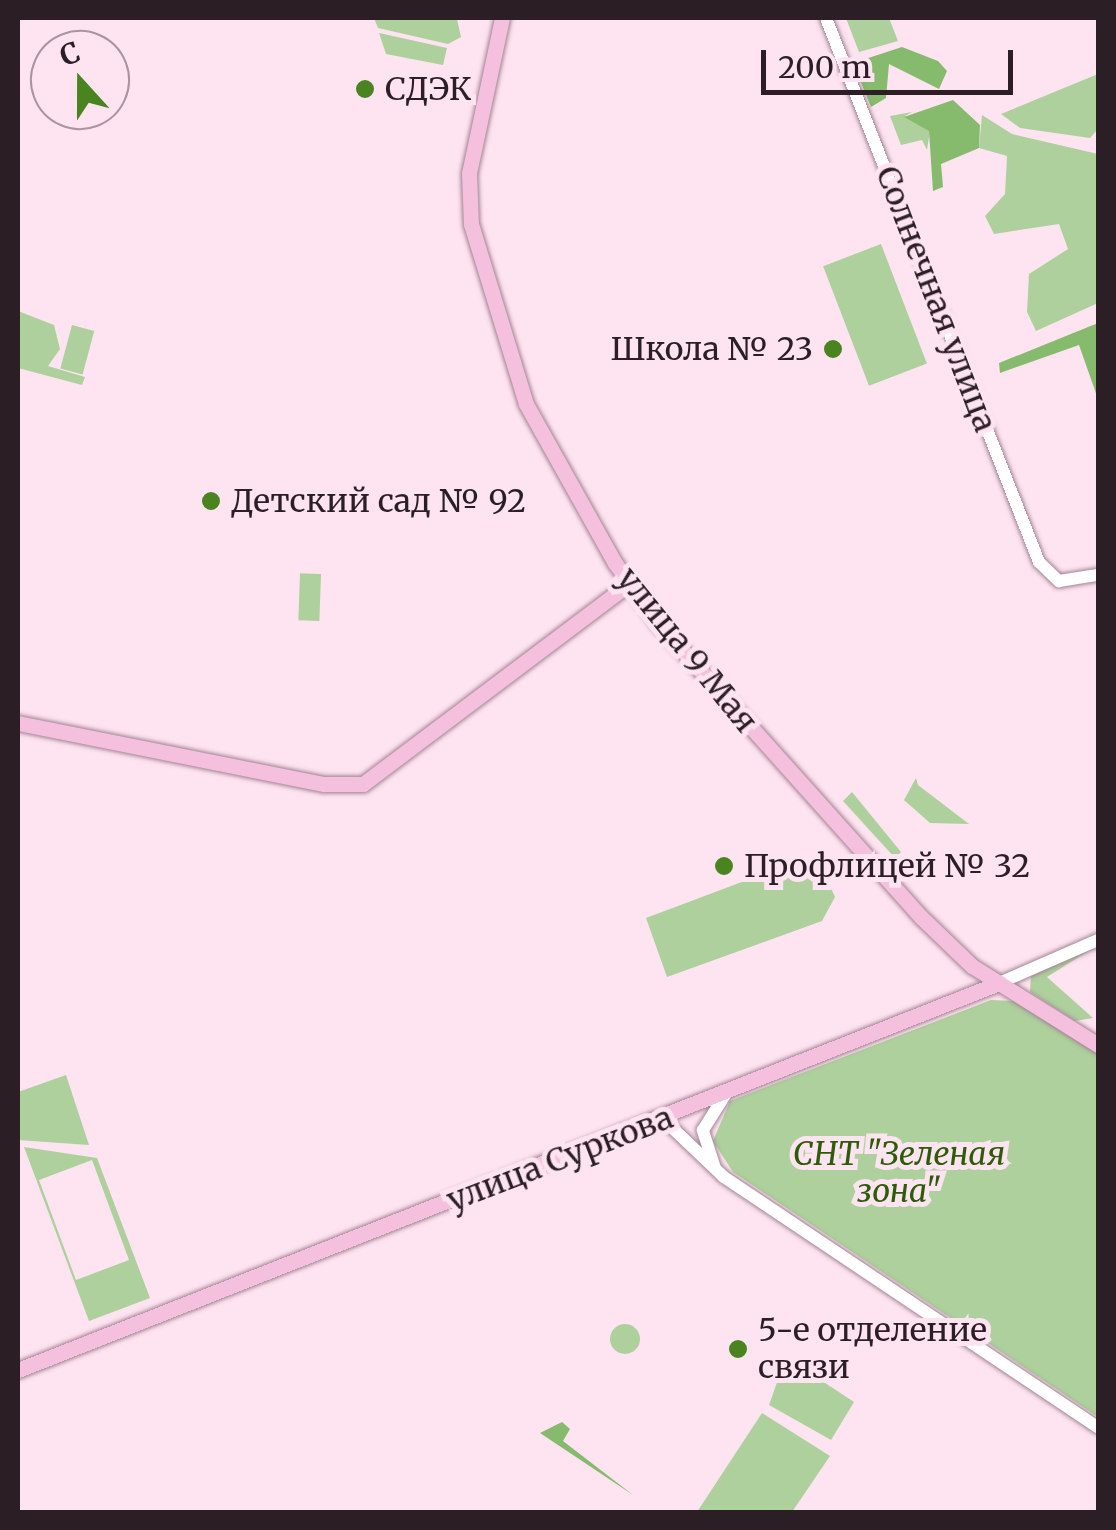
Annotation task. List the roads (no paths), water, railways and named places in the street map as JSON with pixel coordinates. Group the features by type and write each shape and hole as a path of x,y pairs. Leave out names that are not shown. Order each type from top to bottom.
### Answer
{"main road":[{"name":"улица 9 Мая","path":"502,18 469,173 471,224 526,404 628,584 882,876 999,983 1098,1045"},
{"path":"18,723 324,784 364,784 628,584"},
{"name":"улица Суркова","path":"18,1370 726,1095 999,983"}],"street":[{"name":"Солнечная улица","path":"826,18 1050,578 1098,575"},
{"name":"улица Суркова","path":"999,983 1098,940"},
{"path":"724,1176 703,1130 726,1095"},
{"path":"664,1119 724,1176 1098,1427"}],"place":[{"name":"СДЭК","path":"365,89"},
{"name":"Школа № 23","path":"833,349"},
{"name":"Детский сад № 92","path":"211,501"},
{"name":"Профлицей № 32","path":"724,866"},
{"name":"5-е отделение связи","path":"738,1349"}],"park label":[{"name":"СНТ \"Зеленая зона\"","path":"899,1174"}]}
